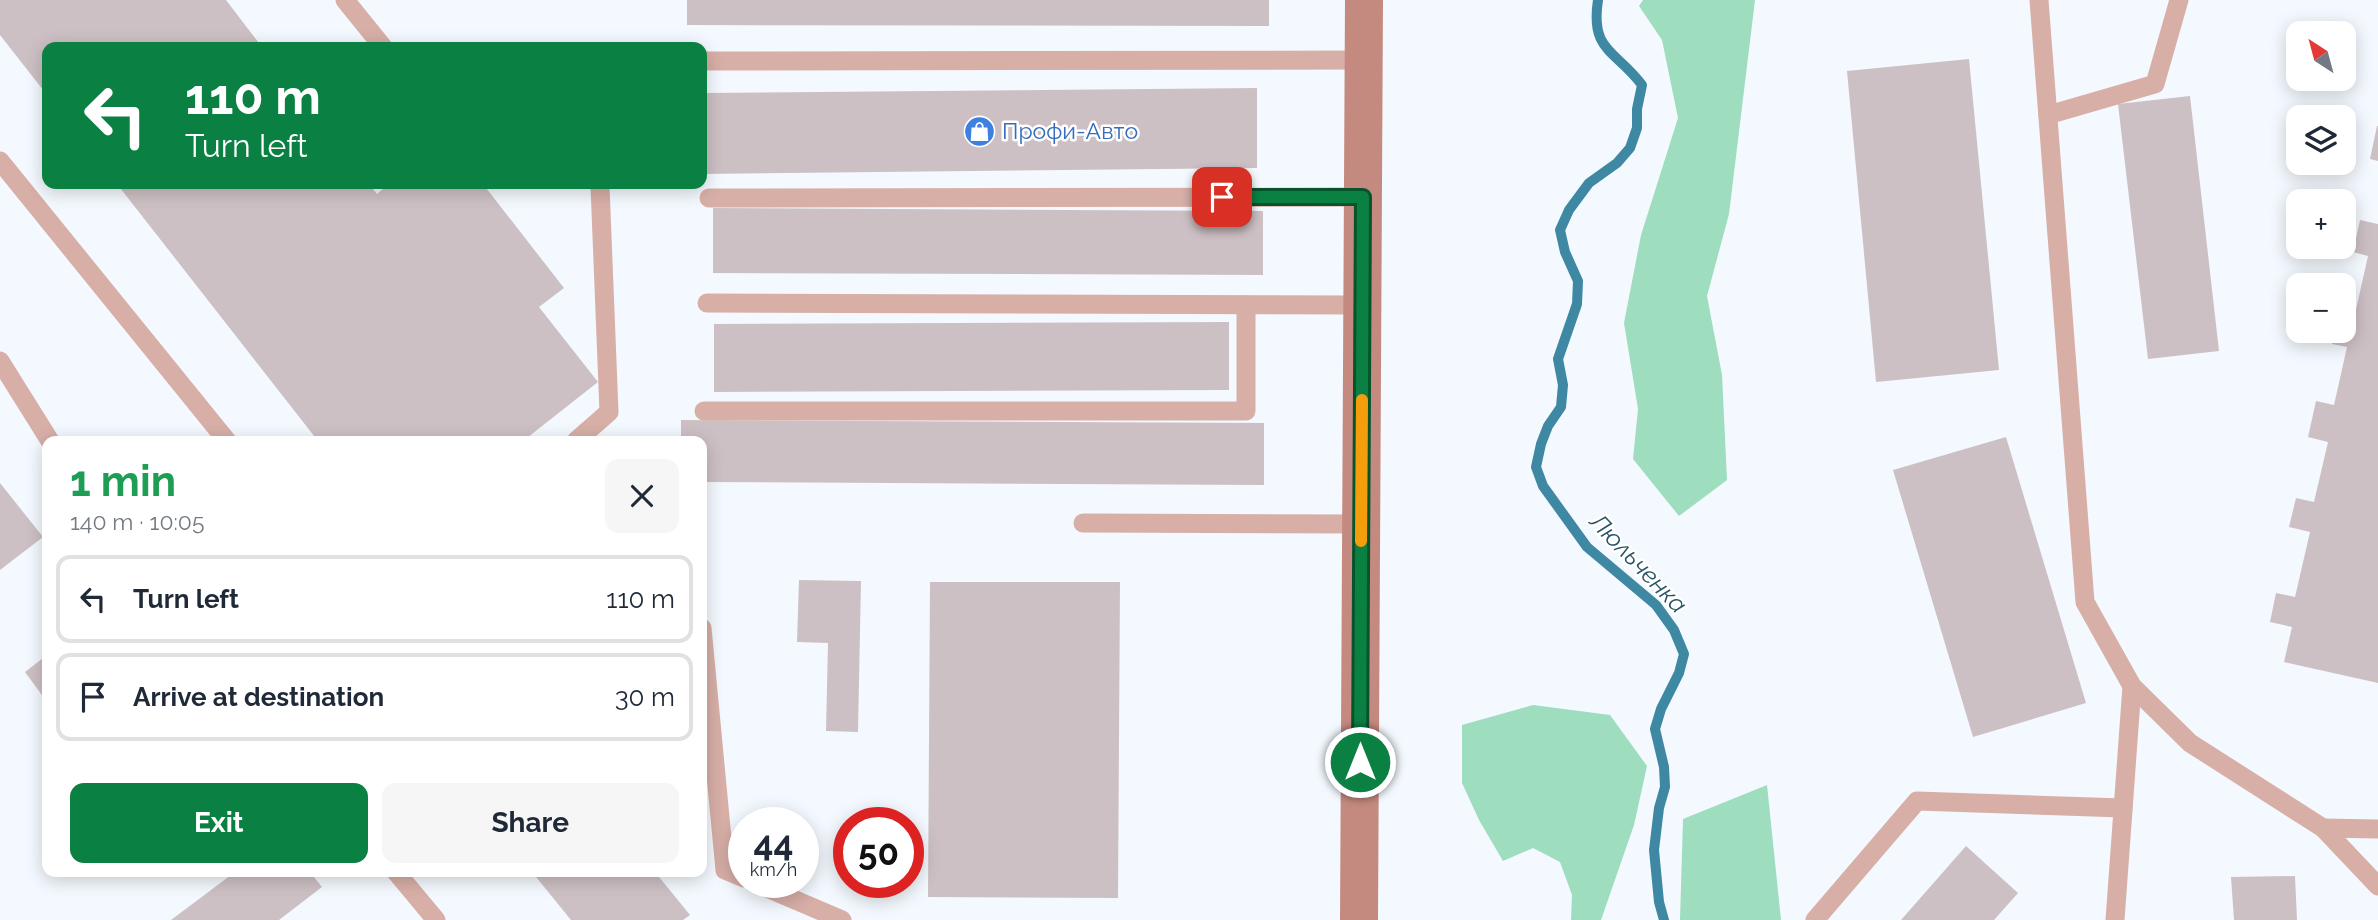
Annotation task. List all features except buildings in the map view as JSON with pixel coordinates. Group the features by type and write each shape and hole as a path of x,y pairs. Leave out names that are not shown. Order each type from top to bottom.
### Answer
{"main road":[{"path":"1359,920 1364,0"}],"lane":[{"path":"345,0 379,42"},
{"path":"2039,0 2085,602 2132,686 2190,743 2323,828 2378,886"},
{"path":"2048,115 2155,84 2179,0"},
{"path":"707,61 1364,60"},
{"path":"0,161 224,436"},
{"path":"582,436 609,412 600,189"},
{"path":"709,198 1363,197"},
{"path":"707,303 1362,305"},
{"path":"704,411 1246,411 1246,305"},
{"path":"0,360 47,436"},
{"path":"1083,523 1361,524"},
{"path":"707,681 725,870 728,871"},
{"path":"2115,920 2132,686"},
{"path":"1815,920 1917,801 2123,808"},
{"path":"2323,828 2378,829"},
{"path":"400,877 436,920"},
{"path":"790,898 842,920"}],"green space":[{"path":"1643,0 1755,0 1729,214 1707,296 1722,375 1727,480 1679,516 1633,459 1638,409 1624,323 1641,235 1678,118 1662,40 1639,6"},
{"path":"1533,705 1610,715 1647,766 1634,825 1601,920 1571,920 1572,895 1560,862 1533,848 1503,861 1479,820 1462,783 1462,725"},
{"path":"1767,785 1781,920 1680,920 1683,819"}],"waterway":[{"name":"Люльченка","path":"1598,0 1598,30 1602,41 1642,85 1637,109 1637,128 1630,148 1617,163 1589,183 1569,210 1560,230 1565,252 1578,281 1577,304 1558,359 1563,385 1561,407 1548,426 1536,467 1543,486 1587,547 1656,605 1674,630 1684,654 1679,673 1661,709 1655,729 1664,767 1665,787 1659,808 1654,850 1659,902 1664,920"}],"slow traffic":[{"path":"1361,541 1362,400"}],"place":[{"name":"Профи-Авто","path":"979,131"}],"route":[{"path":"1222,197 1363,197 1360,762"}]}
